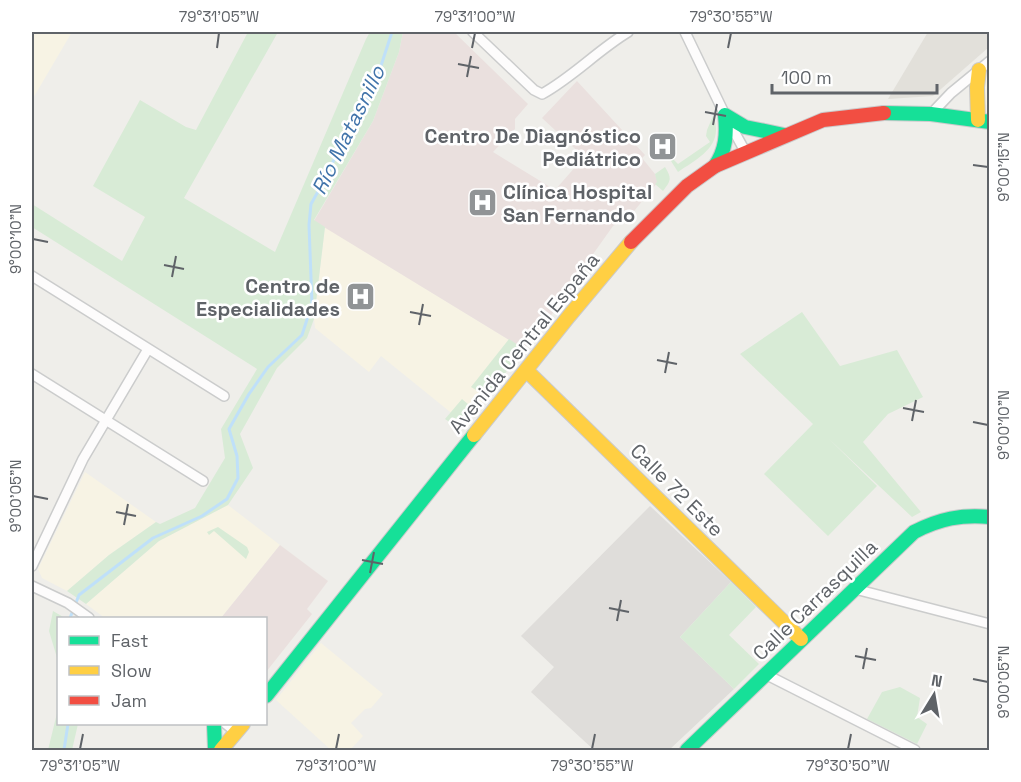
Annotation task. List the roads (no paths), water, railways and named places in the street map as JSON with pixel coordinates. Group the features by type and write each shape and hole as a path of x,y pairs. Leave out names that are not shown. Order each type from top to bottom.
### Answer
{"main road":[{"path":"984,121 977,87 985,65"},
{"name":"Avenida Central España","path":"267,695 526,370 642,230 687,186 715,166 823,120 868,113 932,114 984,121"},
{"path":"725,115 735,123 749,129 786,135"},
{"path":"715,166 723,157 726,143 725,115"},
{"name":"Calle 72 Este","path":"526,370 801,639"},
{"name":"Calle Carrasquilla","path":"687,750 914,532 929,523 945,518 990,517"},
{"path":"214,725 215,750"},
{"path":"221,750 235,726"}],"street":[{"path":"472,32 534,90 542,94 628,32"},
{"path":"685,32 746,153"},
{"path":"932,114 951,93 985,65"},
{"path":"32,276 225,396"},
{"path":"32,566 84,459 148,349"},
{"path":"32,374 203,482"},
{"path":"32,586 68,603 87,617"},
{"path":"855,589 990,624"},
{"path":"767,675 915,750"}],"waterway":[{"name":"Río Matasnillo","path":"70,617 79,595 153,538 202,516 227,499 238,478 237,456 229,429 268,367 302,335 312,304 309,225 311,204 329,172 338,149 354,125 375,84 392,32"},
{"name":"Río Matasnillo","path":"64,750 68,725"}],"place":[{"name":"Centro De Diagnóstico Pediátrico","path":"662,147"},
{"name":"Clínica Hospital San Fernando","path":"482,203"},
{"name":"Centro de Especialidades","path":"361,297"}]}
